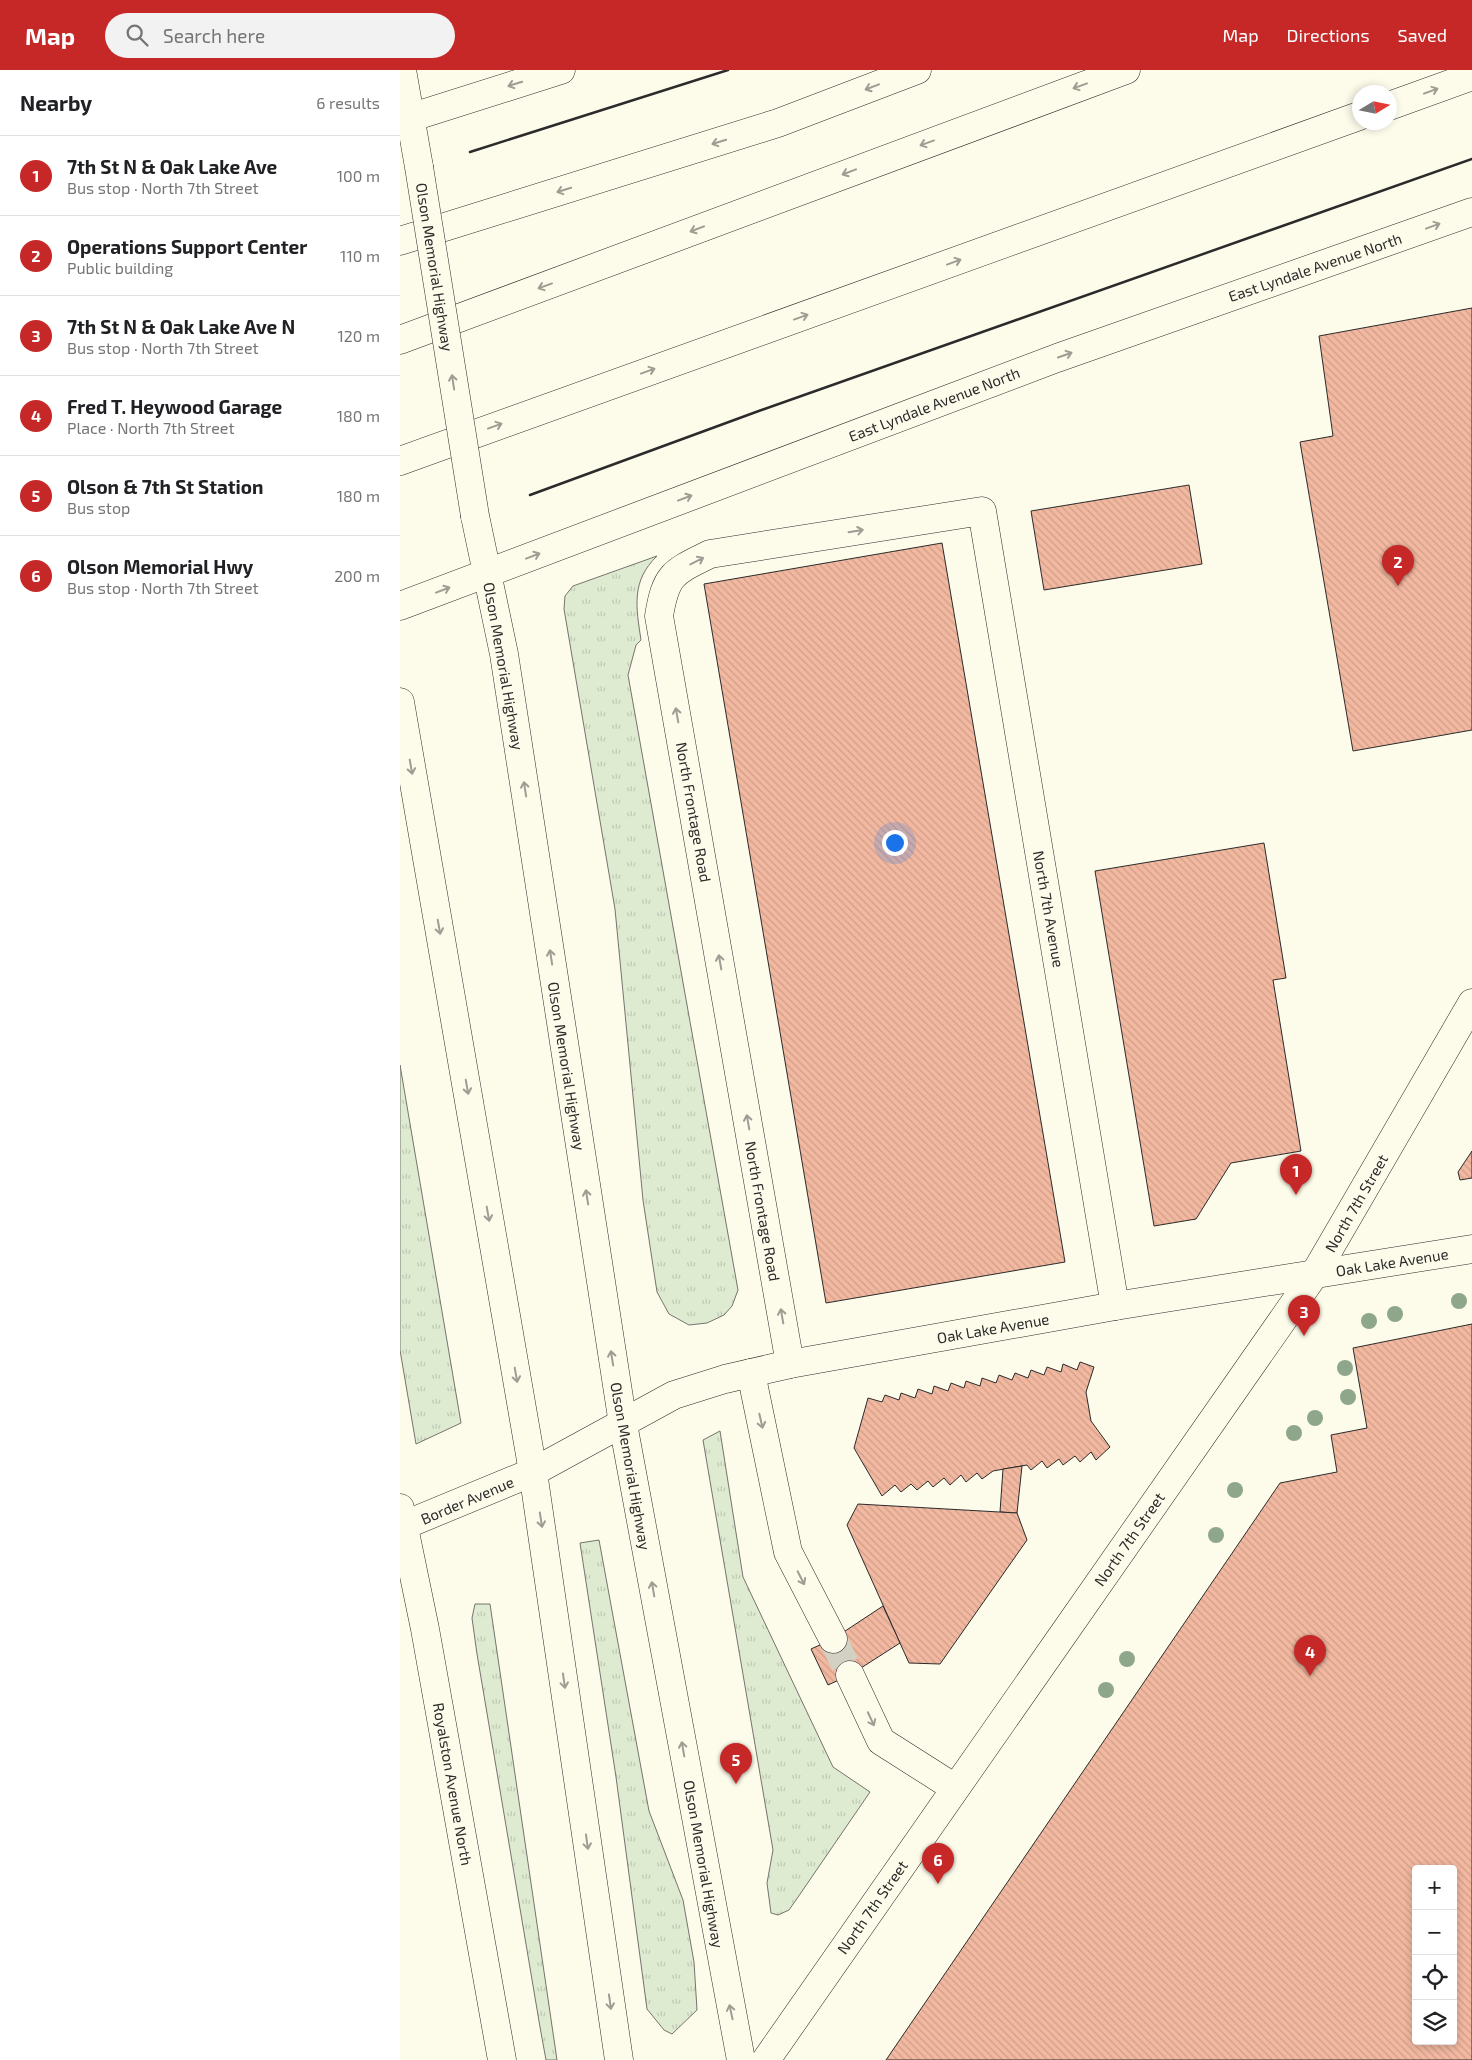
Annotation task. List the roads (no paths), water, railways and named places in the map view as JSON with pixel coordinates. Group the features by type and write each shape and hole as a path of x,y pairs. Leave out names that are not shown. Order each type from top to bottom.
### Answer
{"main road":[{"name":"Olson Memorial Highway","path":"402,70 405,119 419,167 475,516 504,654 623,1424 741,2060"},
{"path":"405,119 561,70"},
{"path":"400,241 778,123 918,70"},
{"path":"400,340 1126,70"},
{"path":"1397,103 1472,76"},
{"path":"400,461 1352,119"},
{"name":"East Lyndale Avenue North","path":"400,606 1057,358 1472,212"},
{"name":"North 7th Avenue","path":"982,511 1115,1306"},
{"name":"North Frontage Road","path":"790,1364 659,616 663,593 676,571 710,554 982,511"},
{"path":"400,702 534,1472 619,2060"},
{"name":"North 7th Street","path":"766,2060 1314,1275 1472,1003"},
{"name":"Oak Lake Avenue","path":"534,1472 674,1395 790,1364 1115,1306 1472,1249"},
{"path":"751,1374 788,1552 833,1639"},
{"name":"Border Avenue","path":"401,1521 534,1472"},
{"name":"Royalston Avenue North","path":"401,1521 425,1629 502,2060"},
{"path":"850,1675 881,1741 955,1788"}],"tunnel":[{"path":"833,1639 850,1675"}],"place":[{"name":"Operations Support Center","path":"1398,586"},
{"name":"7th St N & Oak Lake Ave","path":"1296,1195"},
{"name":"7th St N & Oak Lake Ave N","path":"1304,1336"},
{"name":"Fred T. Heywood Garage","path":"1310,1676"},
{"name":"Olson & 7th St Station","path":"736,1784"},
{"name":"Olson Memorial Hwy","path":"938,1884"}]}
